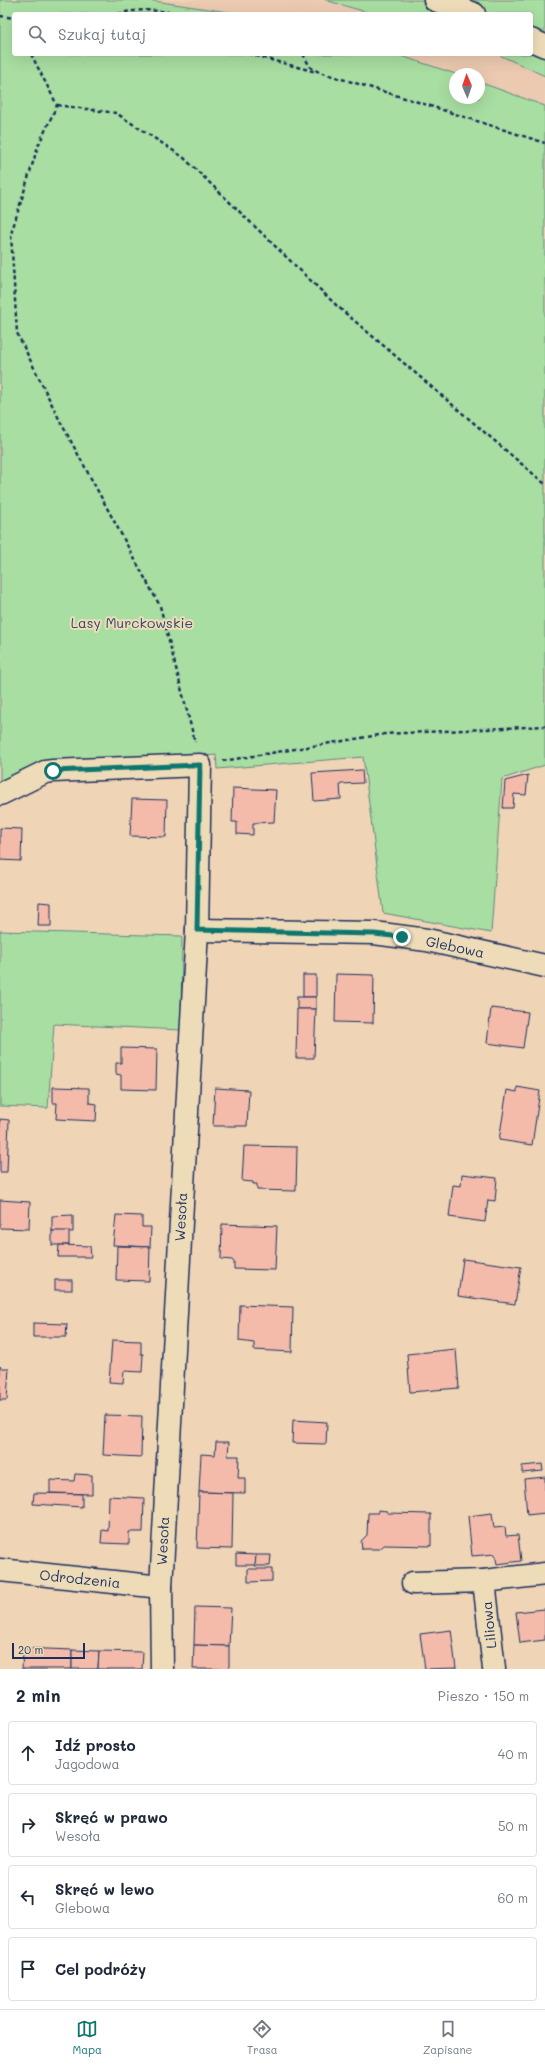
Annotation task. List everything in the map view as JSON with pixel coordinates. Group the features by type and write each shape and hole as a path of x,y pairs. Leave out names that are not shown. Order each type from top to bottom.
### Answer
{"street":[{"path":"435,0 468,12"},
{"path":"533,41 545,46"},
{"path":"0,794 45,772 200,765"},
{"name":"Wesoła","path":"162,1669 161,1587 197,930 200,765"},
{"name":"Glebowa","path":"197,930 374,934 427,940 545,966"},
{"name":"Odrodzenia","path":"0,1570 161,1587"},
{"name":"Liliowa","path":"413,1583 484,1581 545,1574"},
{"name":"Liliowa","path":"484,1581 494,1669"}],"path":[{"path":"125,12 132,10 156,9 170,12"},
{"path":"0,16 12,17"},
{"path":"32,56 58,105"},
{"path":"257,56 319,72 545,143"},
{"path":"304,56 310,67 319,72"},
{"path":"58,105 116,113 183,156 336,305 545,484"},
{"path":"58,105 38,146 10,234 17,333 60,421 160,606 200,765 385,734 545,726"}],"shaded area":[{"path":"147,0 325,0 366,12 228,12"},
{"path":"401,56 501,56 545,76 545,106 485,84 485,68 449,68 449,72"}],"green space":[{"name":"Lasy Murckowskie","path":"0,0 147,0 228,12 12,12 12,56 401,56 449,72 449,104 485,104 485,84 545,106 545,765 502,779 491,933 383,913 363,757 217,769 216,755 182,758 0,787"},
{"path":"325,0 545,0 545,76 501,56 533,56 533,12 366,12"},
{"path":"0,931 182,936 181,1030 54,1024 48,1108 0,1106"}],"building":[{"path":"362,770 363,783 340,784 341,799 314,801 312,773"},
{"path":"528,775 526,795 514,794 513,808 503,808 505,781"},
{"path":"233,788 276,790 274,822 253,823 253,835 237,834 237,822 232,822"},
{"path":"132,799 167,800 166,837 130,836"},
{"path":"0,828 22,829 21,861 0,860"},
{"path":"39,902 51,903 51,926 38,926"},
{"path":"336,974 374,975 373,1023 335,1022"},
{"path":"303,975 316,975 316,997 303,997"},
{"path":"297,997 316,997 316,1009 297,1009"},
{"path":"491,1008 528,1012 523,1048 487,1043"},
{"path":"297,1009 316,1009 314,1058 296,1058"},
{"path":"121,1048 157,1049 156,1090 121,1089 121,1075 116,1074 116,1063 121,1063"},
{"path":"53,1087 89,1088 89,1103 97,1104 96,1121 56,1119 57,1103 53,1103"},
{"path":"517,1087 540,1091 532,1145 499,1140 507,1090 517,1092"},
{"path":"215,1088 249,1090 247,1126 213,1126"},
{"path":"0,1119 9,1120 7,1172 0,1172"},
{"path":"244,1146 297,1147 296,1191 257,1190 257,1184 242,1181"},
{"path":"462,1174 497,1178 495,1201 488,1200 485,1222 449,1217 453,1185 461,1186"},
{"path":"0,1200 30,1202 29,1229 0,1228"},
{"path":"73,1215 73,1232 52,1231 52,1216"},
{"path":"116,1215 142,1216 142,1227 151,1227 150,1247 113,1245"},
{"path":"222,1224 277,1226 275,1270 234,1269 234,1262 232,1260 221,1259"},
{"path":"52,1231 69,1231 69,1245 52,1245"},
{"path":"59,1245 90,1246 91,1257 58,1257"},
{"path":"117,1246 150,1247 149,1281 116,1280"},
{"path":"463,1259 521,1267 515,1304 458,1296"},
{"path":"55,1280 72,1280 72,1290 55,1290"},
{"path":"240,1305 293,1307 292,1352 254,1350 254,1343 239,1341"},
{"path":"33,1323 67,1324 66,1337 33,1337"},
{"path":"112,1340 141,1341 141,1354 143,1354 142,1372 124,1371 123,1383 109,1382"},
{"path":"456,1349 459,1388 410,1392 407,1354"},
{"path":"0,1366 2,1368 9,1368 7,1400 0,1400"},
{"path":"105,1415 142,1416 141,1457 103,1455"},
{"path":"293,1420 327,1422 326,1444 292,1443"},
{"path":"216,1442 229,1442 228,1456 239,1456 238,1478 245,1478 245,1493 199,1492 201,1454 215,1455"},
{"path":"542,1464 543,1471 522,1473 522,1466"},
{"path":"75,1474 92,1475 92,1494 50,1493 50,1480 74,1481"},
{"path":"545,1477 545,1513 527,1515 524,1479"},
{"path":"199,1492 233,1493 232,1549 197,1548"},
{"path":"34,1493 82,1494 82,1507 33,1504"},
{"path":"109,1496 144,1498 143,1532 129,1532 129,1544 101,1543 102,1530 108,1531"},
{"path":"378,1510 387,1511 387,1513 431,1514 431,1546 384,1545 380,1549 362,1549 361,1541 367,1535 368,1513 378,1513"},
{"path":"492,1513 494,1528 505,1527 506,1536 518,1535 521,1561 497,1564 495,1554 472,1556 468,1516"},
{"path":"236,1554 256,1555 255,1565 236,1565"},
{"path":"256,1555 271,1555 270,1566 255,1566"},
{"path":"248,1569 272,1569 272,1581 248,1582"},
{"path":"195,1607 231,1608 229,1646 194,1645"},
{"path":"545,1609 545,1640 520,1643 516,1612"},
{"path":"451,1630 456,1668 425,1669 420,1634"},
{"path":"194,1645 229,1646 229,1669 193,1669"},
{"path":"23,1648 72,1650 72,1669 22,1669"},
{"path":"72,1650 99,1651 98,1669 72,1669"},
{"path":"99,1651 143,1652 142,1669 98,1669"}],"route":[{"path":"53,771 200,765 197,930 374,934 402,937"}]}
